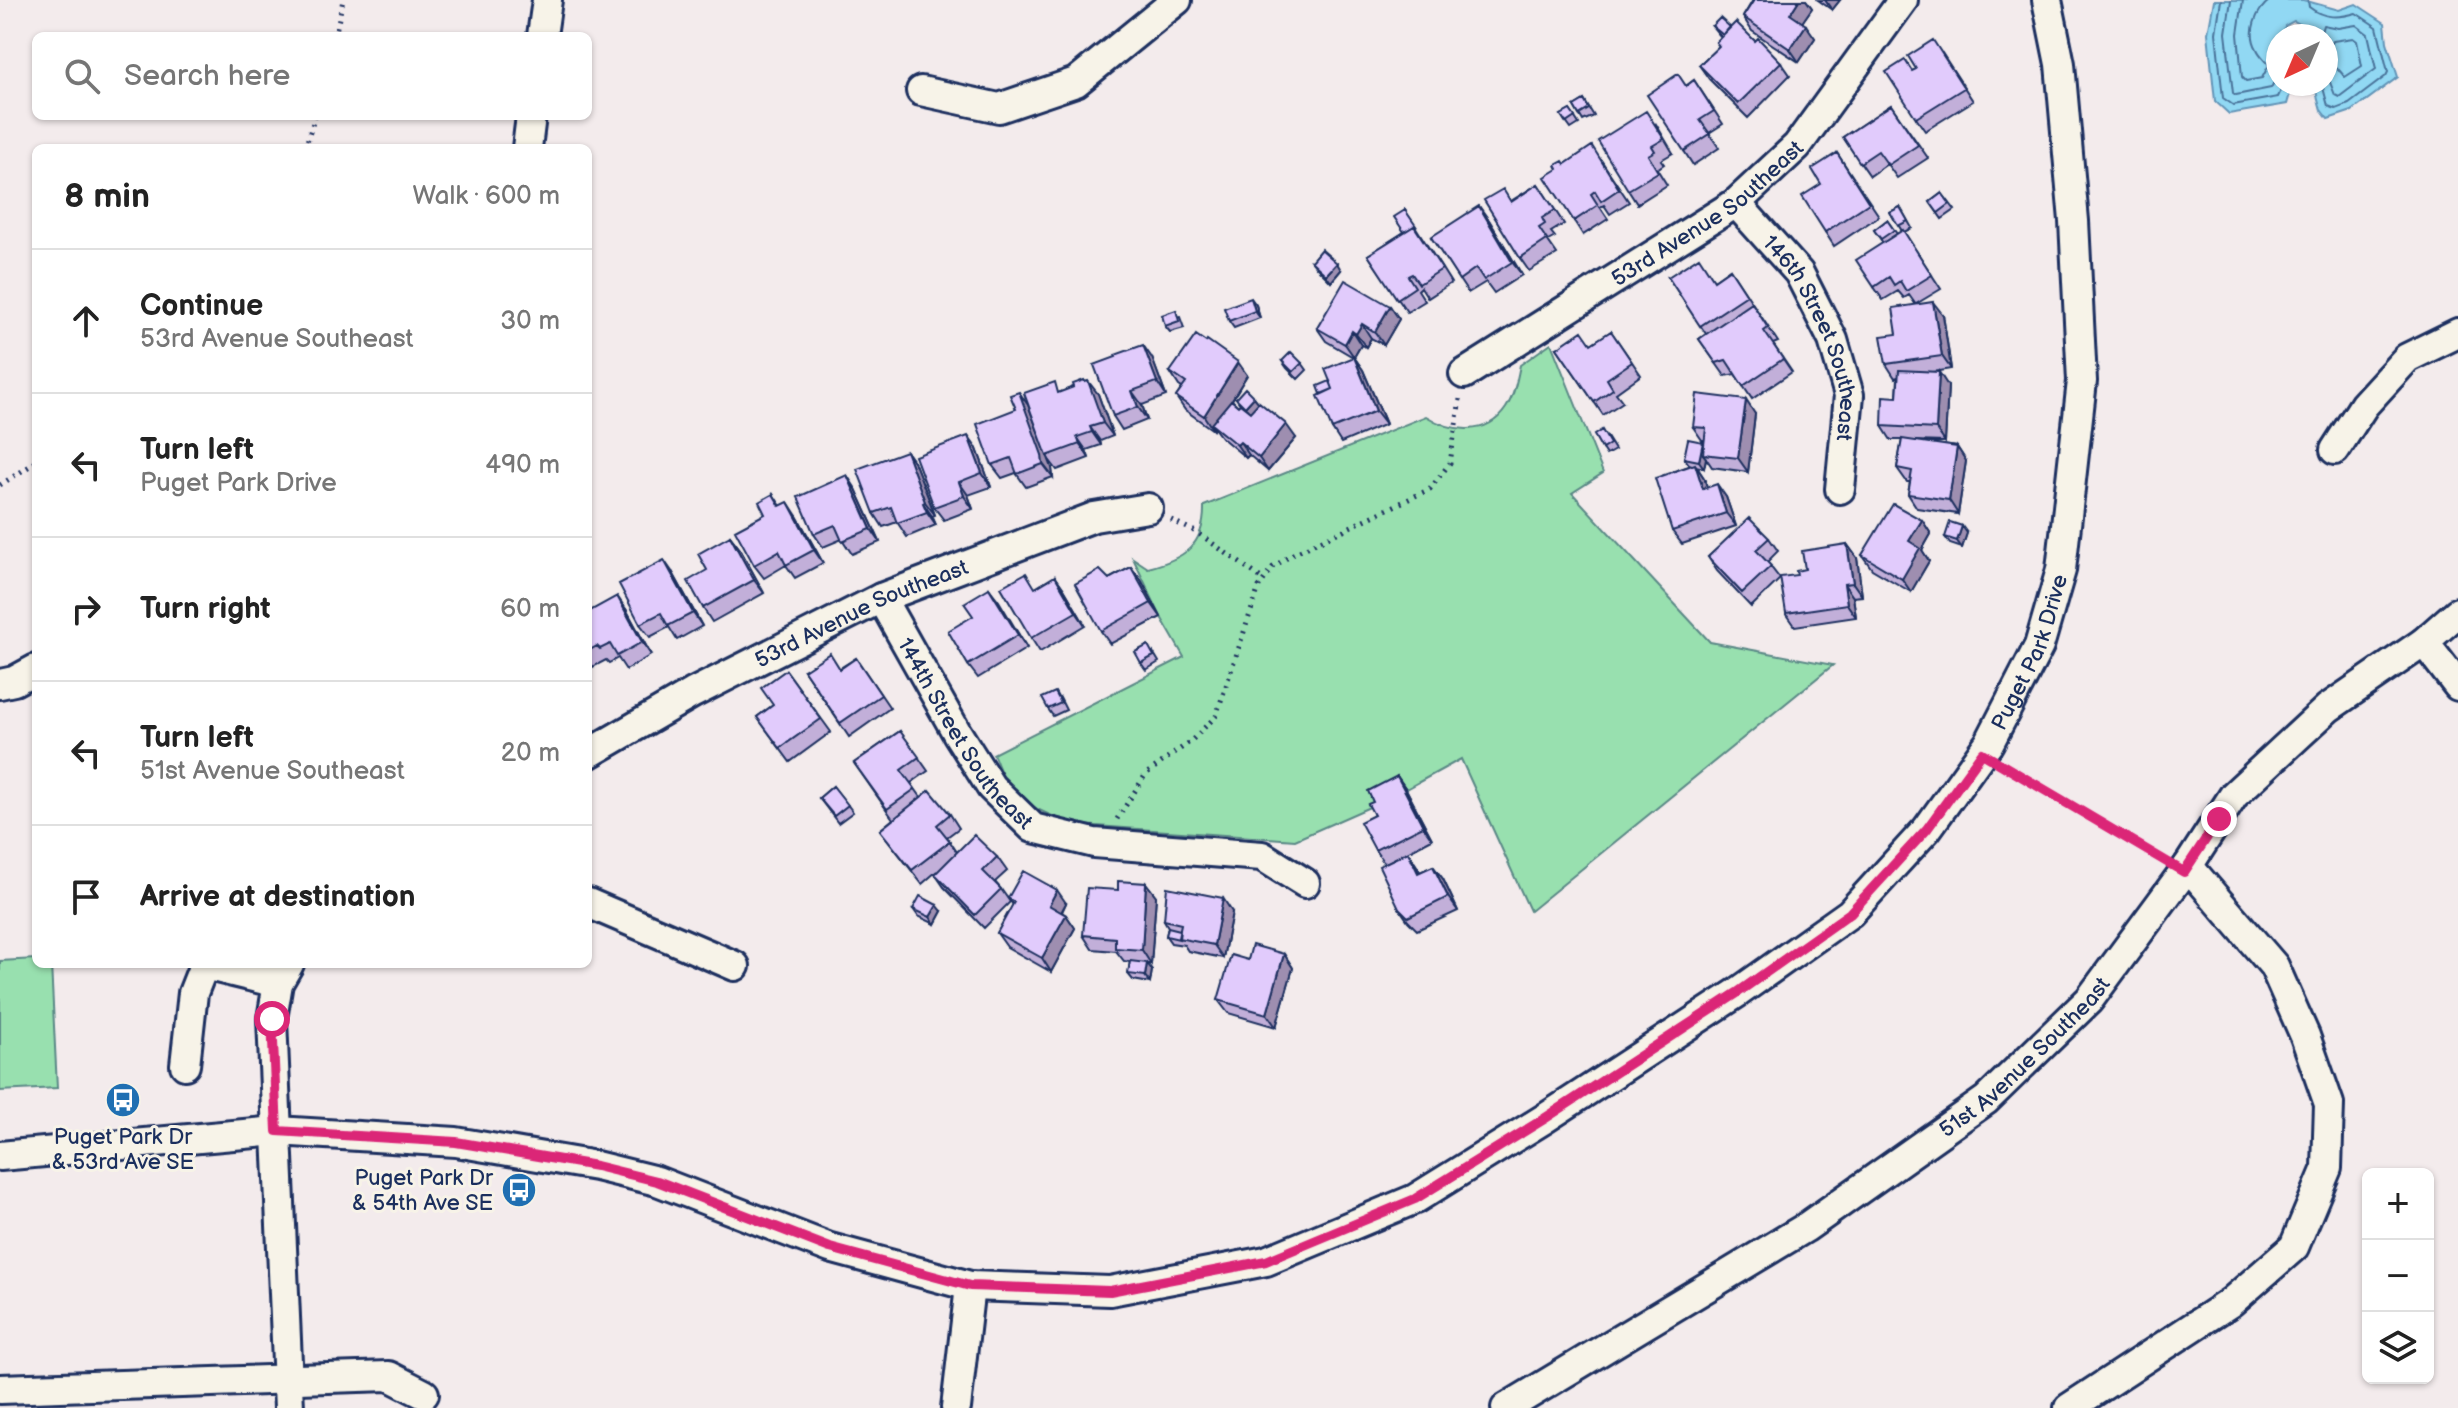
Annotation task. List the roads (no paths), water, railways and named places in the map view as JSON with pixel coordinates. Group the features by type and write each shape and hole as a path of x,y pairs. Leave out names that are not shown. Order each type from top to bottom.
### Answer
{"street":[{"path":"543,32 547,0"},
{"path":"921,91 999,108 1076,82 1177,0"},
{"name":"53rd Avenue Southeast","path":"1464,374 1736,203 1797,146 1903,0"},
{"name":"Puget Park Drive","path":"0,1156 277,1131 456,1142 596,1166 657,1181 830,1248 970,1286 1110,1291 1266,1261 1415,1199 1737,993 1850,913 1927,829 1982,753 2039,646 2061,570 2082,381 2060,64 2047,0"},
{"path":"528,144 530,120"},
{"name":"146th Street Southeast","path":"1736,203 1799,273 1833,340 1849,395 1840,489"},
{"path":"2335,450 2364,405 2407,358 2458,333"},
{"name":"53rd Avenue Southeast","path":"592,752 693,693 881,598 1094,517 1148,508"},
{"name":"144th Street Southeast","path":"881,598 991,787 1033,828 1104,844 1262,856 1305,883"},
{"name":"51st Avenue Southeast","path":"1506,1408 1805,1228 1986,1100 2089,1000 2186,869 2234,795 2328,708 2424,642 2458,612"},
{"path":"2424,642 2458,686"},
{"path":"0,684 14,681 32,671"},
{"path":"2069,1408 2231,1302 2294,1247 2327,1168 2329,1104 2305,1036 2274,966 2186,869"},
{"path":"592,905 735,966"},
{"path":"185,1065 193,993 203,968"},
{"path":"234,968 284,973 272,1019 289,1408"},
{"path":"956,1408 970,1286"},
{"path":"0,1389 389,1376 424,1394"}],"water":[{"path":"2214,0 2303,0 2339,10 2356,4 2385,23 2387,42 2398,77 2352,111 2328,119 2321,110 2317,96 2338,96 2338,24 2299,24 2294,21 2289,24 2266,24 2266,96 2289,96 2287,104 2229,114 2215,101 2208,33"}],"place":[{"name":"Puget Park Dr & 53rd Ave SE","path":"123,1100"},
{"name":"Puget Park Dr & 54th Ave SE","path":"519,1190"}]}
